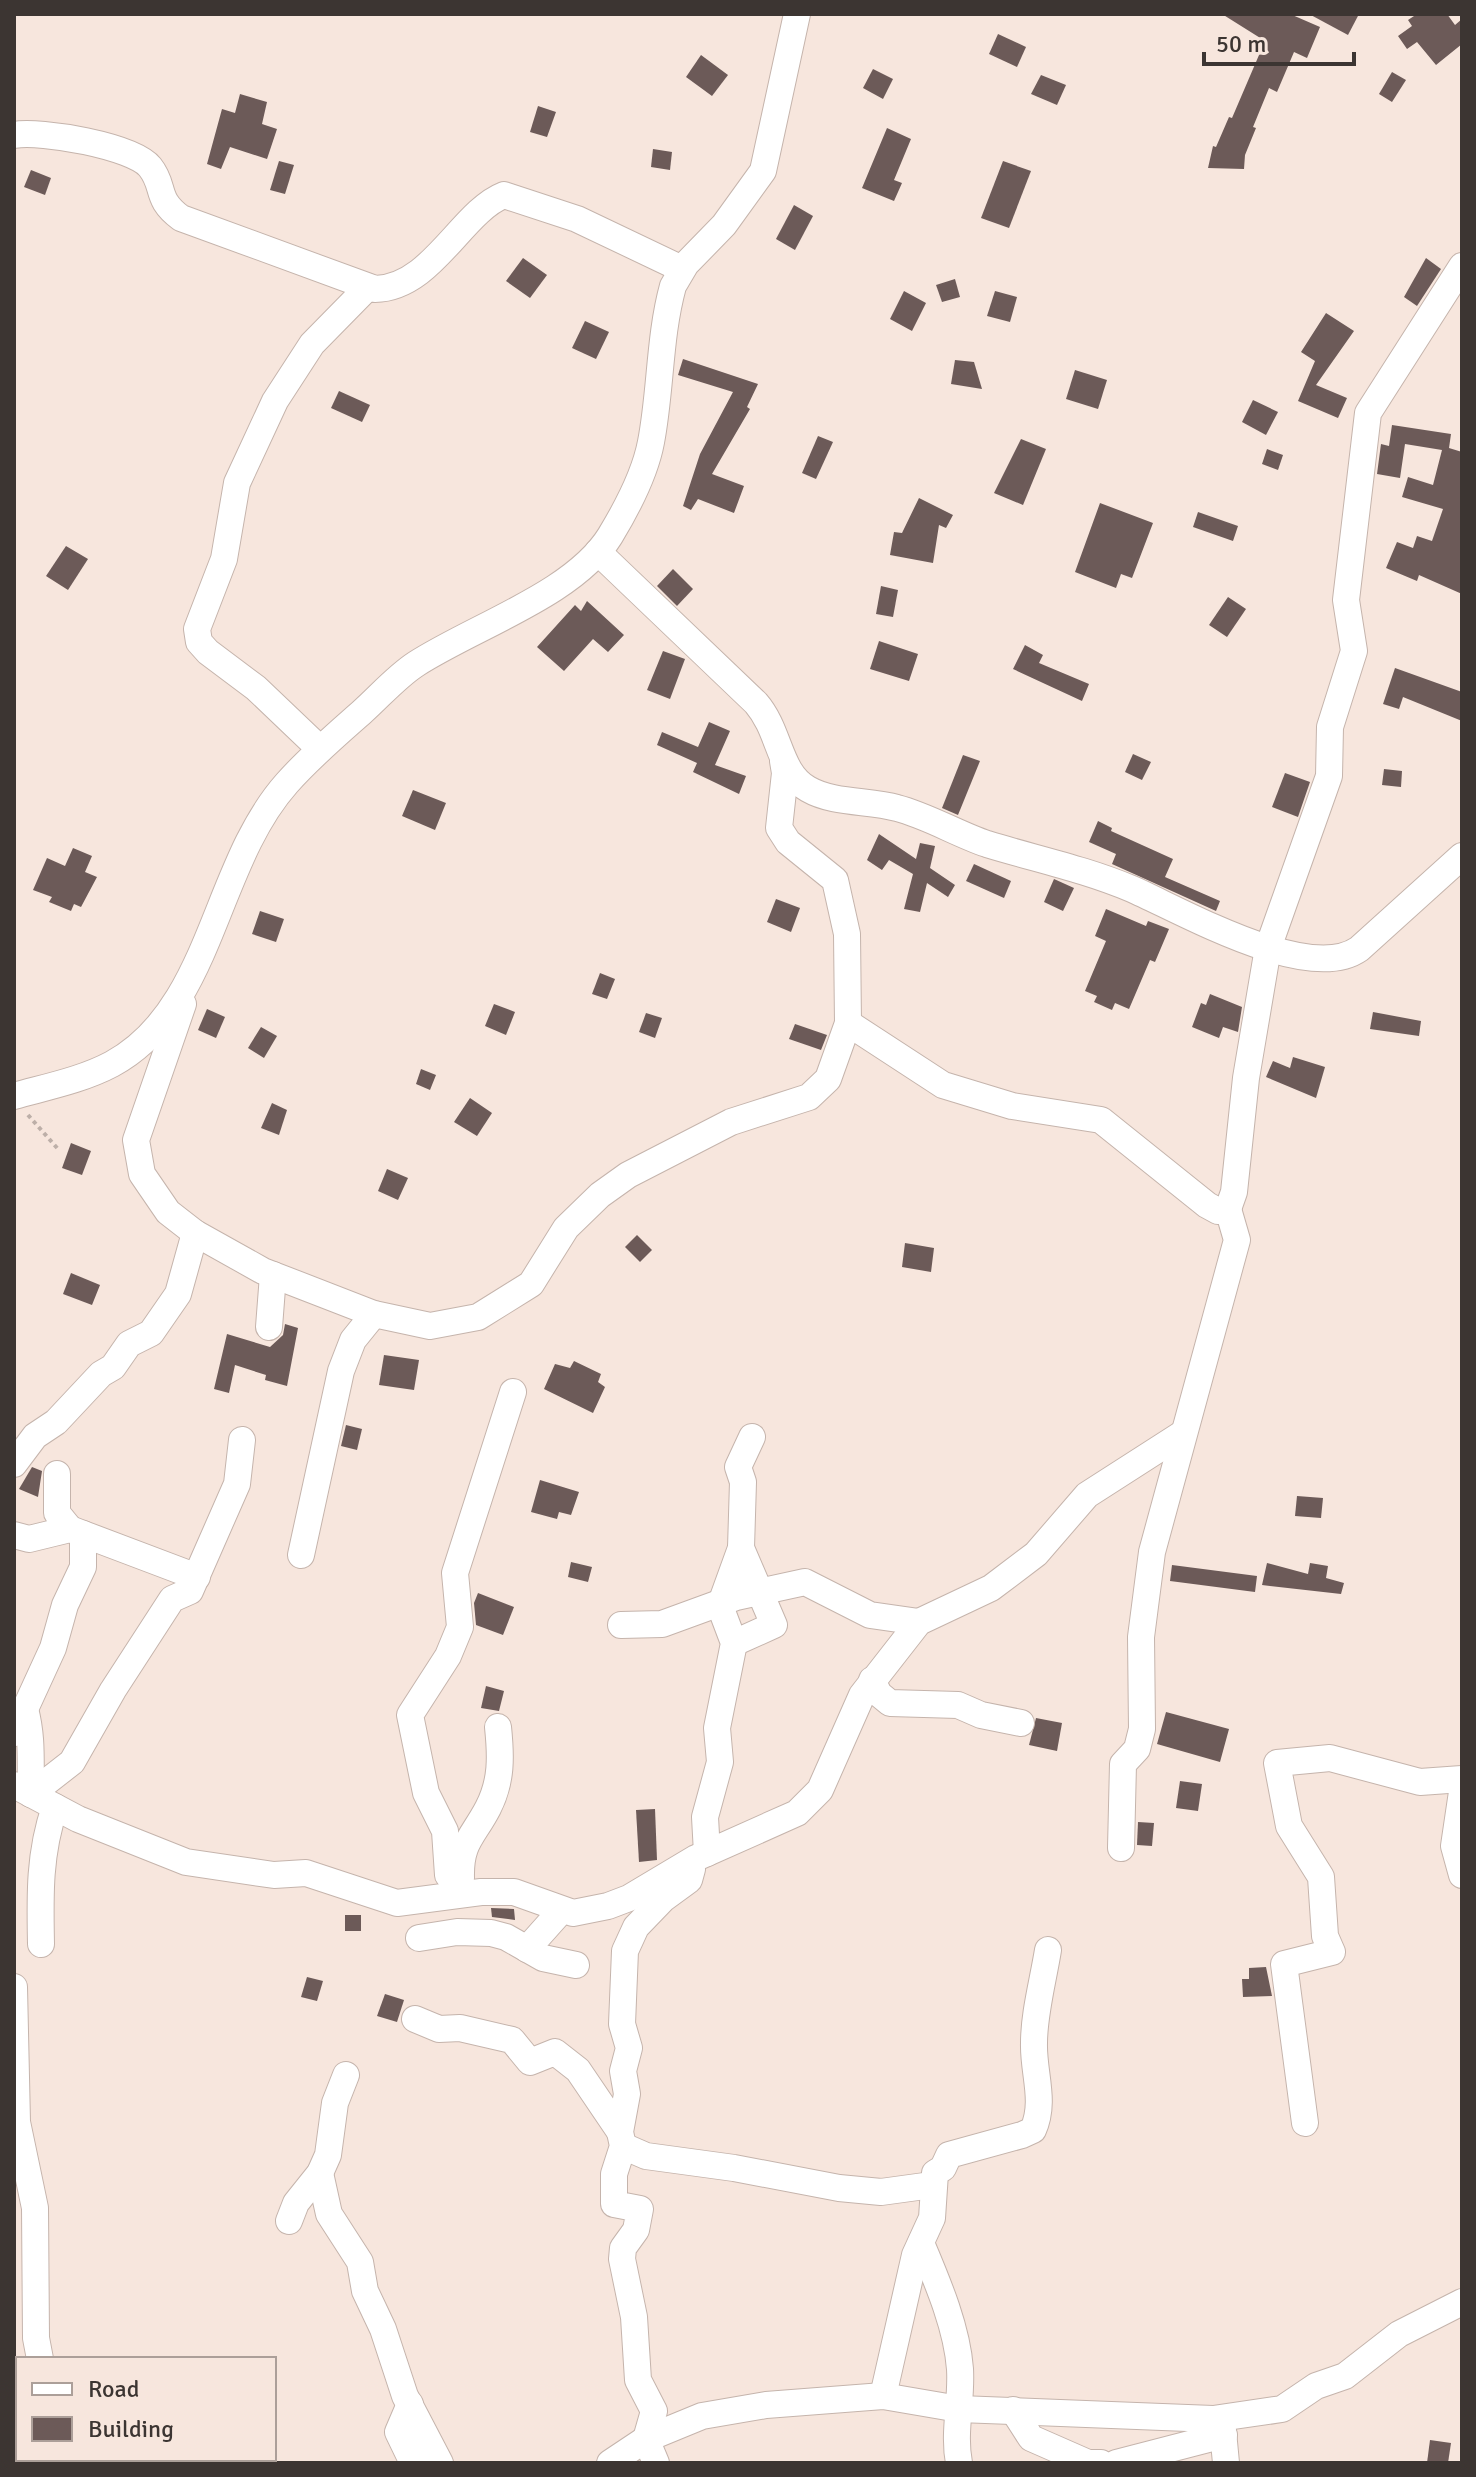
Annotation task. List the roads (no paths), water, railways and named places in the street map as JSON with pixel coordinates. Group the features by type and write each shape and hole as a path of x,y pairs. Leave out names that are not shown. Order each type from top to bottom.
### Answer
{"street":[{"path":"598,552 756,703 776,733 785,773 779,828 788,842 821,866 839,888 849,956 848,1023 835,1064 820,1091 797,1102 731,1122 628,1175 566,1228 531,1284 516,1296 478,1317 454,1324 415,1325 374,1314 273,1275 195,1233 168,1212 151,1191 142,1174 136,1140 188,984 226,888 256,827 286,784 320,749 414,665 577,574 598,552 622,514 649,449 673,286 682,269 724,225 763,171 797,14"},
{"path":"14,135 64,137 134,156 152,169 163,202 181,218 368,287 390,288 407,279 453,243 490,203 504,195 577,219 682,269"},
{"path":"1121,1848 1123,1764 1137,1749 1142,1729 1141,1637 1147,1579 1182,1434 1237,1240 1228,1209 1234,1192 1246,1078 1268,948 1329,776 1330,727 1354,651 1346,600 1369,407 1401,365 1462,266"},
{"path":"320,749 256,688 208,652 199,642 197,629 224,559 237,483 269,414 312,344 368,287"},
{"path":"783,761 797,780 816,793 901,808 984,843 1105,878 1268,948 1313,961 1346,957 1462,856"},
{"path":"18,1095 90,1075 130,1053 169,1015 188,984"},
{"path":"848,1023 943,1085 1012,1106 1101,1120 1207,1205 1221,1212 1228,1209"},
{"path":"14,1464 35,1436 56,1422 101,1374 113,1367 129,1344 151,1333 178,1294 195,1233"},
{"path":"269,1327 273,1275"},
{"path":"301,1555 341,1371 353,1340 374,1314"},
{"path":"462,1894 448,1875 445,1831 426,1793 410,1715 448,1656 460,1627 455,1573 513,1392"},
{"path":"23,1789 55,1807 186,1862 274,1875 306,1873 397,1903 462,1894 514,1892 560,1912 588,1910 629,1898 701,1856 797,1813 820,1790 853,1713 905,1629 991,1588 1036,1554 1087,1495 1182,1434"},
{"path":"651,2451 654,2411 638,2380 634,2317 622,2259 623,2248 636,2230 640,2209 614,2204 612,2191 627,2094 623,2071 629,2048 622,2024 625,1951 636,1927 663,1899 689,1880 701,1856 705,1817 720,1762 717,1728 734,1643 720,1606 741,1548 743,1482 738,1467 752,1437"},
{"path":"23,1789 72,1762 113,1690 172,1599 190,1591 237,1484 242,1440"},
{"path":"57,1474 57,1513 76,1532 197,1577"},
{"path":"14,1535 29,1539 76,1532"},
{"path":"14,1733 83,1567 76,1532"},
{"path":"734,1643 774,1625 741,1548"},
{"path":"621,1625 662,1624 720,1606 736,1597 805,1582 905,1629"},
{"path":"872,1680 879,1694 890,1703 958,1705 981,1715 1021,1723"},
{"path":"23,1789 34,1751 25,1709"},
{"path":"462,1894 460,1855 488,1808 502,1767 498,1727"},
{"path":"1305,2123 1284,1964 1332,1952 1325,1936 1321,1877 1289,1826 1277,1763 1330,1758 1420,1782 1462,1779"},
{"path":"1462,1792 1454,1846 1462,1875"},
{"path":"41,1944 39,1876 46,1834 55,1807"},
{"path":"527,1949 560,1912"},
{"path":"419,1938 457,1932 491,1933 543,1958 576,1965"},
{"path":"883,2396 921,2243 932,2218 935,2173 943,2168 949,2155 1033,2130 1039,2115 1034,2042 1048,1950"},
{"path":"14,1987 17,2122 35,2208 36,2338 40,2357"},
{"path":"415,2019 439,2029 460,2028 512,2040 530,2062 555,2052 578,2070 622,2139 646,2156 734,2168 839,2188 881,2192 932,2185"},
{"path":"289,2221 305,2189 320,2173 328,2155 335,2103 346,2075"},
{"path":"320,2173 329,2214 360,2262 365,2291 383,2329 410,2404 440,2463"},
{"path":"921,2243 960,2368 955,2445 959,2463"},
{"path":"1116,2463 1282,2409 1316,2386 1345,2376 1399,2334 1462,2302"},
{"path":"610,2463 651,2451 702,2416 766,2405 883,2396 959,2409 1013,2410 1223,2426"},
{"path":"410,2404 398,2432 413,2463"},
{"path":"1013,2410 1031,2438 1088,2463 1101,2463"},
{"path":"1223,2426 1226,2463"}]}
